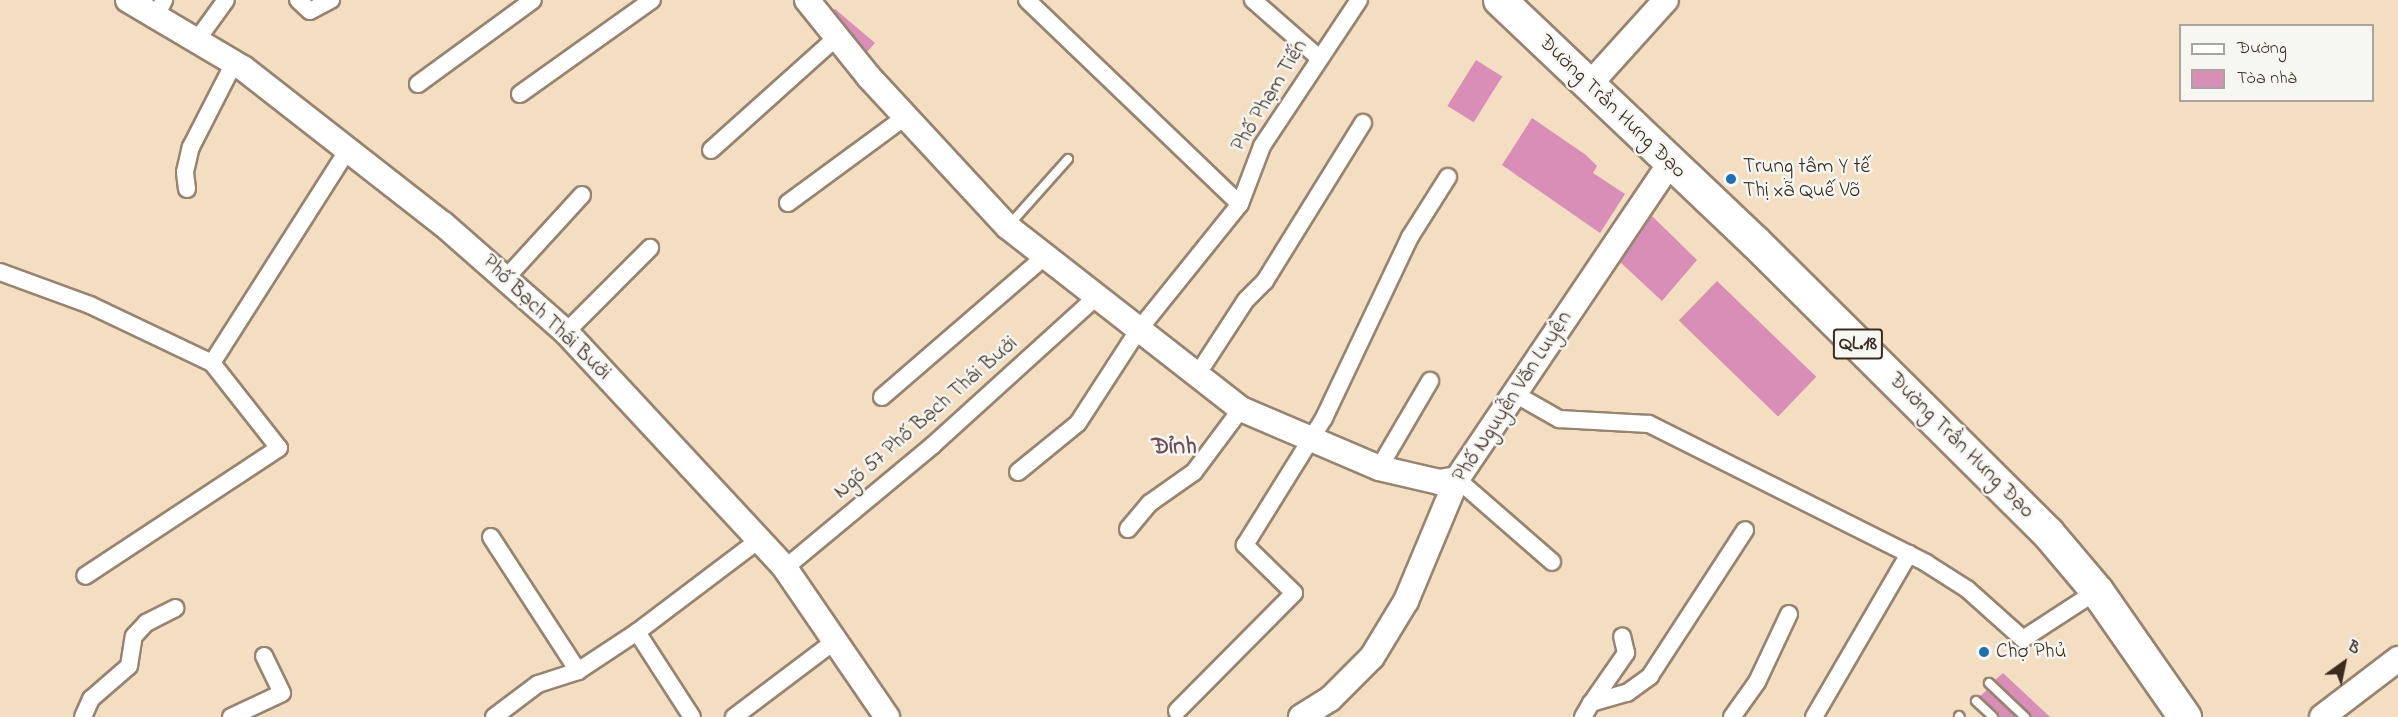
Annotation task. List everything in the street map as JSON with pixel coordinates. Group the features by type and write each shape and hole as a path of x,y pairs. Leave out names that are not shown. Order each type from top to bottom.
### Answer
{"highway":[{"name":"Đường Trần Hưng Đạo","path":"1500,0 1590,84 1986,469 2097,591 2186,717"}],"street":[{"name":"Phố Bạch Thái Bưởi","path":"128,0 160,8 197,40 234,63 507,277 566,332 785,568 836,640 883,716"},
{"path":"197,40 226,0"},
{"path":"298,0 310,11 331,0"},
{"path":"418,84 533,0"},
{"path":"520,94 652,0"},
{"path":"1026,0 1240,204"},
{"path":"1253,0 1318,57"},
{"name":"Phố Phạm Tiến","path":"1018,472 1078,423 1137,332 1240,204 1262,146 1318,57 1359,0"},
{"path":"1590,84 1666,0"},
{"path":"812,2 837,37 905,117 1008,227 1043,258 1137,332 1199,372 1241,409 1379,468 1439,482 1457,479 1552,562"},
{"path":"711,150 837,37"},
{"path":"187,189 185,172 191,147 234,63"},
{"path":"788,203 905,117"},
{"path":"1199,372 1246,300 1264,281 1363,123"},
{"path":"212,363 346,153"},
{"name":"Phố Nguyễn Văn Luyện","path":"1301,717 1330,699 1372,657 1406,601 1457,479 1670,163"},
{"path":"1176,710 1294,593 1245,545 1312,438 1410,237 1448,177"},
{"path":"507,277 582,195"},
{"path":"566,332 650,248"},
{"path":"882,397 1043,258"},
{"path":"0,272 90,305 212,363 279,450 85,576"},
{"name":"Ngõ 57 Phố Bạch Thái Bưởi","path":"785,568 933,445 1094,299"},
{"path":"1379,468 1430,381"},
{"path":"1515,394 1559,419 1649,424 1909,554 1967,589 2023,639 2097,591"},
{"path":"1128,529 1150,502 1194,472 1241,409"},
{"path":"1587,710 1627,693 1650,676 1745,530"},
{"path":"491,537 578,671"},
{"path":"494,717 538,684 578,671 637,632 760,539"},
{"path":"1814,717 1909,554"},
{"path":"83,717 91,699 129,666 135,636 146,623 175,608"},
{"path":"1732,717 1757,682 1789,614"},
{"path":"637,632 692,717"},
{"path":"1587,710 1626,653 1622,636"},
{"path":"734,717 836,640"},
{"path":"231,717 282,693 264,656"},
{"path":"2322,717 2398,659"}],"lane":[{"path":"1008,227 1068,159"},
{"path":"1989,683 2025,717"},
{"path":"1976,701 1994,717"}],"building":[{"path":"835,9 875,43 867,52 833,10"},
{"path":"1476,60 1502,76 1474,122 1447,106"},
{"path":"1532,118 1586,155 1597,166 1593,173 1625,194 1600,233 1502,165"},
{"path":"1652,216 1697,260 1662,301 1620,262"},
{"path":"1717,281 1816,377 1778,416 1679,321"},
{"path":"2003,673 2050,717 2031,717 1995,680"},
{"path":"1987,690 2016,717 1999,717 1980,696"}],"place":[{"name":"Trung tâm Y tế Thị xã Quế Võ","path":"1731,179"},
{"name":"Chợ Phủ","path":"1984,652"}],"district":[{"name":"Đỉnh","path":"1174,448"}]}
